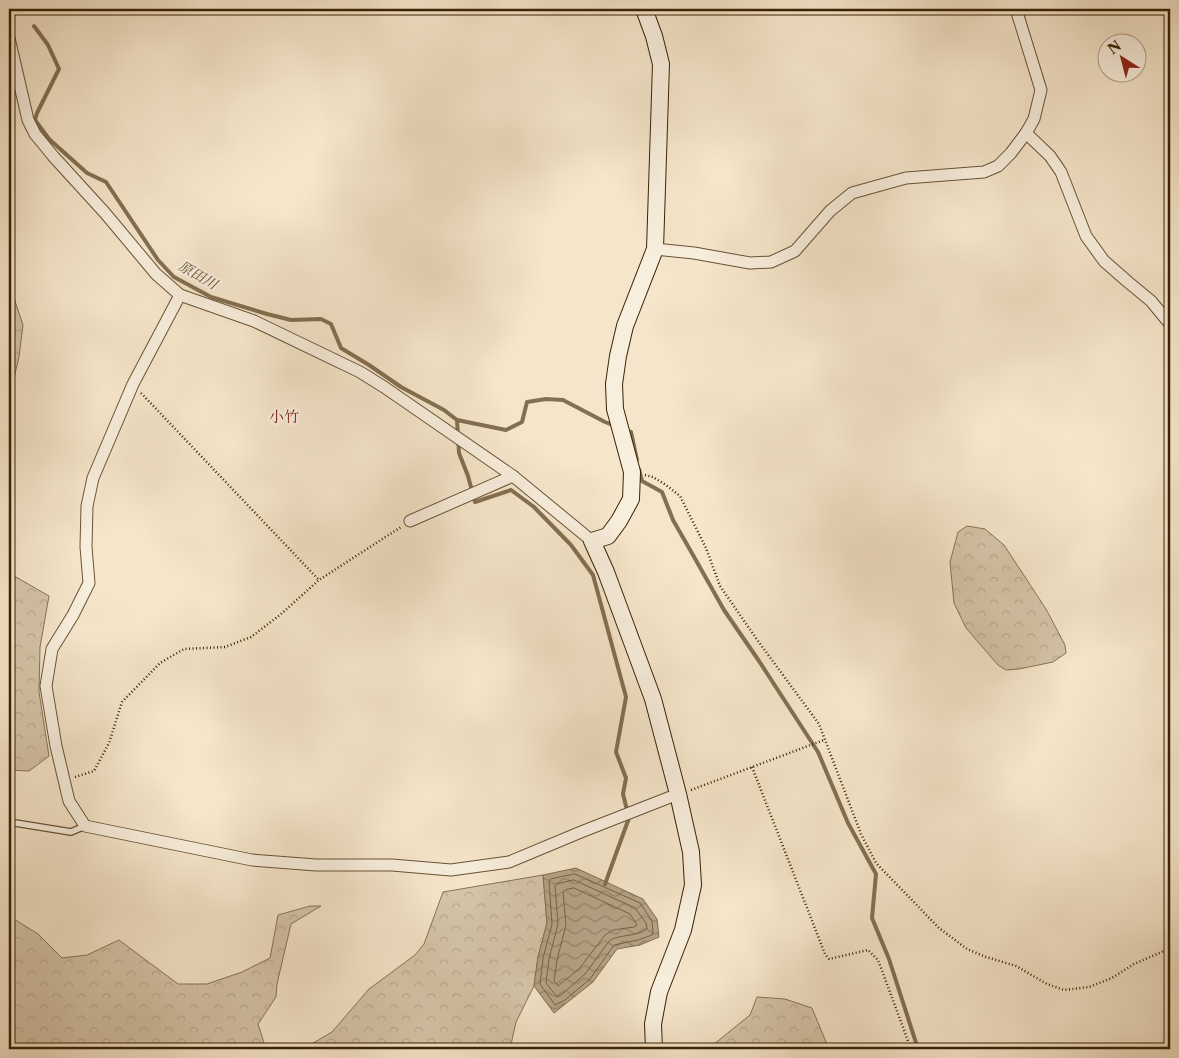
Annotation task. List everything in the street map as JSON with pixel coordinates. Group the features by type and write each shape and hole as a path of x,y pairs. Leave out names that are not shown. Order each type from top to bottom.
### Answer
{"street":[{"path":"592,541 608,536 620,521 631,499 632,472 615,409 614,384 624,326 655,249 661,64 654,36 644,9"},
{"path":"655,249 694,253 750,263 771,262 795,251 830,211 852,193 906,178 984,172 998,166 1026,133 1034,119 1041,90 1016,9"},
{"path":"9,38 28,120 35,134 105,212 156,274 180,295 254,321 360,372 513,476 592,541 606,572 653,699 691,852 693,885 683,930 659,992 653,1024 654,1049"},
{"path":"1026,133 1050,156 1062,172 1086,236 1104,261 1151,301 1170,324"},
{"path":"180,295 133,384 93,478 87,506 86,547 89,584 52,649 46,686 56,746 69,801 85,826 252,860 316,864 392,865 451,870 510,862 678,794"},
{"path":"410,521 513,476"}],"lane":[{"path":"9,822 71,832 85,826"}],"path":[{"path":"133,384 318,580"},
{"path":"632,472 653,477 680,496 706,548 720,586 819,724 861,834 876,863 939,928 967,949 986,958 1016,966 1047,984 1064,990 1089,987 1112,978 1134,964 1170,951"},
{"path":"64,781 94,771 110,743 122,702 160,664 184,650 224,648 250,637 280,615 318,580 410,521"},
{"path":"678,794 825,739"},
{"path":"752,767 825,954 829,959 868,950 878,960 911,1049"}],"green space":[{"path":"9,292 14,298 23,325 19,357 9,399"},
{"path":"967,526 985,529 1004,545 1046,609 1065,645 1066,653 1053,662 1006,670 998,665 966,628 954,603 950,562 958,532"},
{"path":"9,573 49,596 40,647 39,692 49,756 29,771 9,770"},
{"path":"543,875 547,923 538,957 534,986 516,1022 510,1049 303,1049 332,1032 369,989 415,955 424,944 443,892"},
{"path":"310,906 321,906 291,924 277,984 276,997 258,1024 266,1049 9,1049 9,916 38,934 62,958 87,955 119,940 178,984 207,984 242,972 270,958 278,915"},
{"path":"757,997 785,999 812,1008 829,1049 710,1049 750,1015"}],"water":[{"path":"576,868 643,899 657,919 659,937 640,945 617,949 593,982 554,1013 534,986 538,957 547,923 543,875"}],"waterway":[{"name":"原田川","path":"34,26 48,45 59,69 35,120 49,139 87,173 106,182 158,260 174,277 211,297 267,314 291,320 321,319 331,324 341,348 401,387 444,410 457,420 506,430 522,422 527,402 546,399 563,400 615,426"},
{"path":"457,420 459,453 475,502 511,490 534,507 571,545 593,575 626,697 616,752 626,778 623,794 629,818 605,884"},
{"path":"627,431 631,432 637,460"},
{"path":"639,469 642,481 662,492 673,520 724,610 818,752 848,823 876,874 872,918 889,959 918,1049"}],"district":[{"name":"小竹","path":"284,417"}]}
